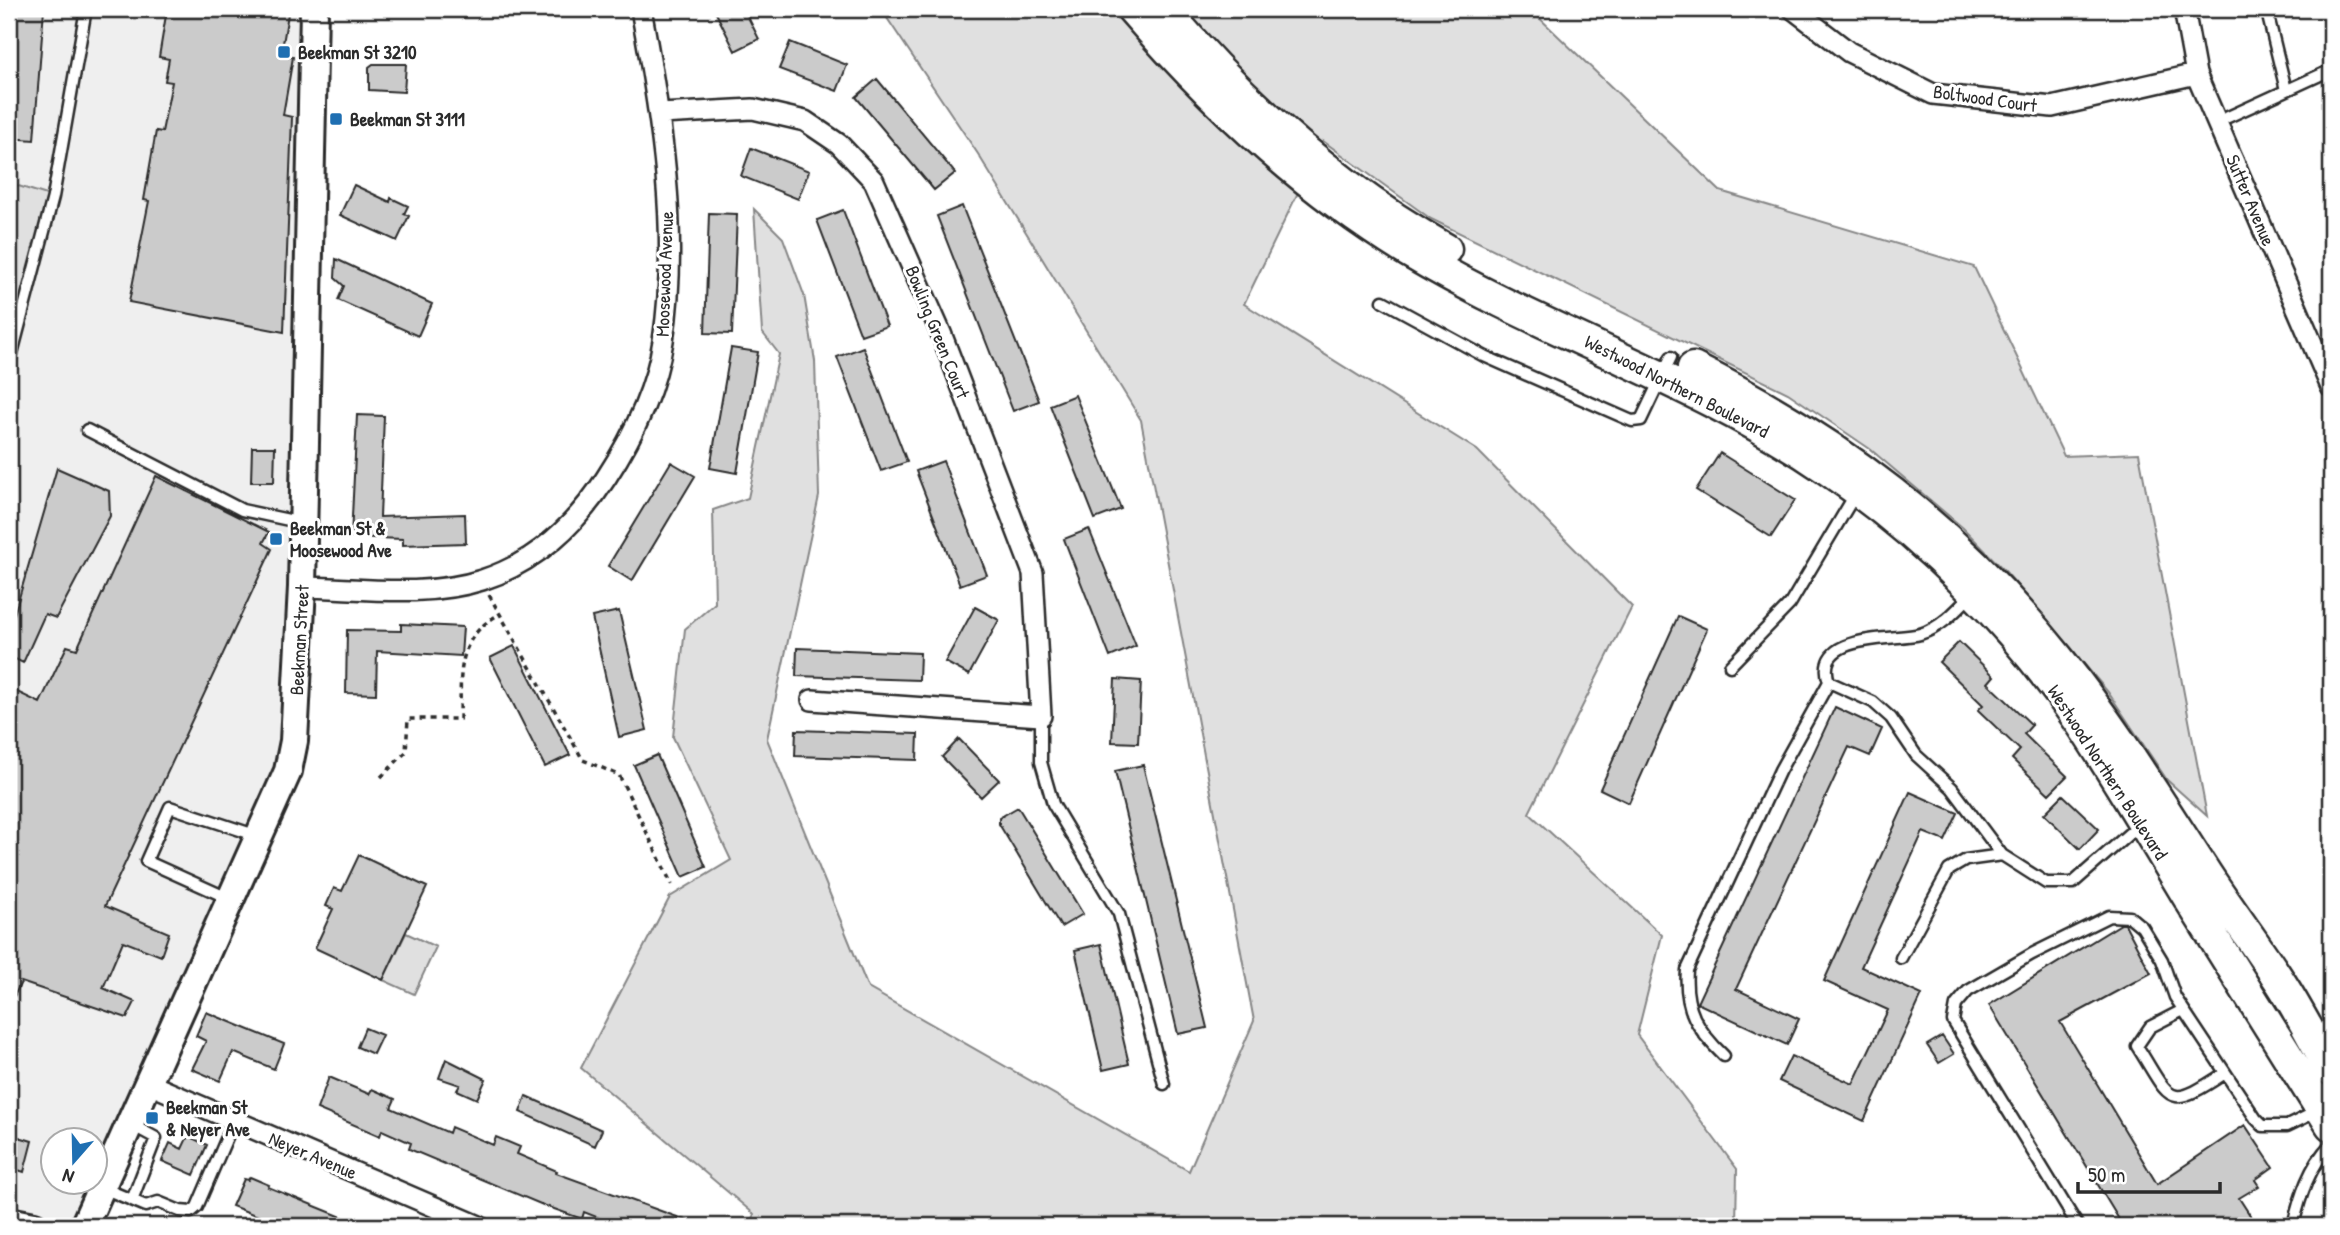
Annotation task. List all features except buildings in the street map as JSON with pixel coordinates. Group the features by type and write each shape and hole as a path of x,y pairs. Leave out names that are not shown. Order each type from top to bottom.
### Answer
{"main road":[{"name":"Beekman Street","path":"108,1172 288,771 294,741 302,587 314,9"},
{"name":"Westwood Northern Boulevard","path":"1132,9 1175,58 1260,141 1350,213 1410,253 1488,294 1667,366"},
{"name":"Westwood Northern Boulevard","path":"1164,9 1240,92 1295,142 1389,213 1485,270 1667,366 1761,427 1863,482 1922,544 1979,584 2073,713 2281,983 2331,1070"},
{"name":"Westwood Northern Boulevard","path":"2152,814 2329,1124"},
{"name":"Beekman Street","path":"84,1226 97,1196"},
{"path":"9,1221 34,1226"}],"street":[{"name":"Moosewood Avenue","path":"302,587 428,590 481,581 530,558 589,506 617,461 653,380 663,343 668,293 666,196 660,114 641,9"},
{"name":"Boltwood Court","path":"1793,9 1849,52 1933,94 2052,107 2196,74"},
{"name":"Sutter Avenue","path":"2184,9 2196,74 2331,387"},
{"name":"Bowling Green Court","path":"660,114 753,109 805,121 839,144 874,181 941,333 1033,573 1041,716"},
{"path":"812,700 1041,716"},
{"name":"Neyer Avenue","path":"147,1083 479,1226"}],"lane":[{"path":"9,365 53,197 86,9"},
{"path":"2267,12 2286,90"},
{"path":"2217,122 2331,70"},
{"path":"1383,301 1484,356 1633,421 1641,420 1647,411 1667,366"},
{"path":"87,430 242,510 303,523"},
{"path":"1730,666 1790,604 1863,482"},
{"path":"1979,584 1944,621 1920,634 1874,637 1842,649 1828,663 1825,671 1829,682 1872,702 1891,718 1916,755 1952,788 2002,855 2046,883 2073,883 2152,814"},
{"path":"1724,1056 1696,1025 1689,1010 1685,992 1687,970 1780,770 1829,682"},
{"path":"1041,716 1041,762 1053,804 1119,914 1164,1084"},
{"path":"230,899 146,861 170,807 258,836"},
{"path":"1901,958 1949,870 1966,860 2002,855"},
{"path":"2078,1226 1956,1032 1952,1021 1956,1005 1968,990 2032,954 2109,916 2120,915 2130,917 2142,927 2162,960 2175,997 2263,1126 2329,1124 2306,1181 2293,1226"},
{"path":"2183,1010 2150,1027 2137,1046 2168,1093 2181,1098 2191,1096 2225,1073"},
{"path":"108,1191 146,1206 158,1202 180,1211 191,1212 197,1207 234,1121"},
{"path":"129,1123 156,1138 132,1200"}],"path":[{"path":"481,581 583,760 619,775 672,885"},
{"path":"381,777 406,751 408,719 460,719 461,656 482,623 500,614"}],"shaded area":[{"path":"9,9 314,9 294,741 108,1171 108,1126 38,1126 38,1196 97,1196 84,1226 9,1226 9,365 52,197 9,183"},
{"path":"881,9 1530,9 1720,191 1974,267 2064,456 2139,453 2207,816 2167,780 2108,692 2005,571 1963,528 1870,449 1788,393 1431,219 1323,141 1244,304 1477,450 1632,607 1529,813 1662,935 1637,1035 1737,1169 1736,1226 750,1226 754,1214 581,1068 670,897 731,860 673,737 685,629 715,603 713,510 748,498 779,354 762,332 754,209 783,238 804,295 815,361 819,496 767,739 868,988 1189,1171 1254,1021 1141,420 978,154"},
{"path":"9,183 53,197 9,365"},
{"path":"406,933 436,947 414,994 383,980"}],"place":[{"name":"Beekman St 3210","path":"284,52"},
{"name":"Beekman St 3111","path":"336,119"},
{"name":"Beekman St & Moosewood Ave","path":"276,539"},
{"name":"Beekman St & Neyer Ave","path":"152,1118"}]}
